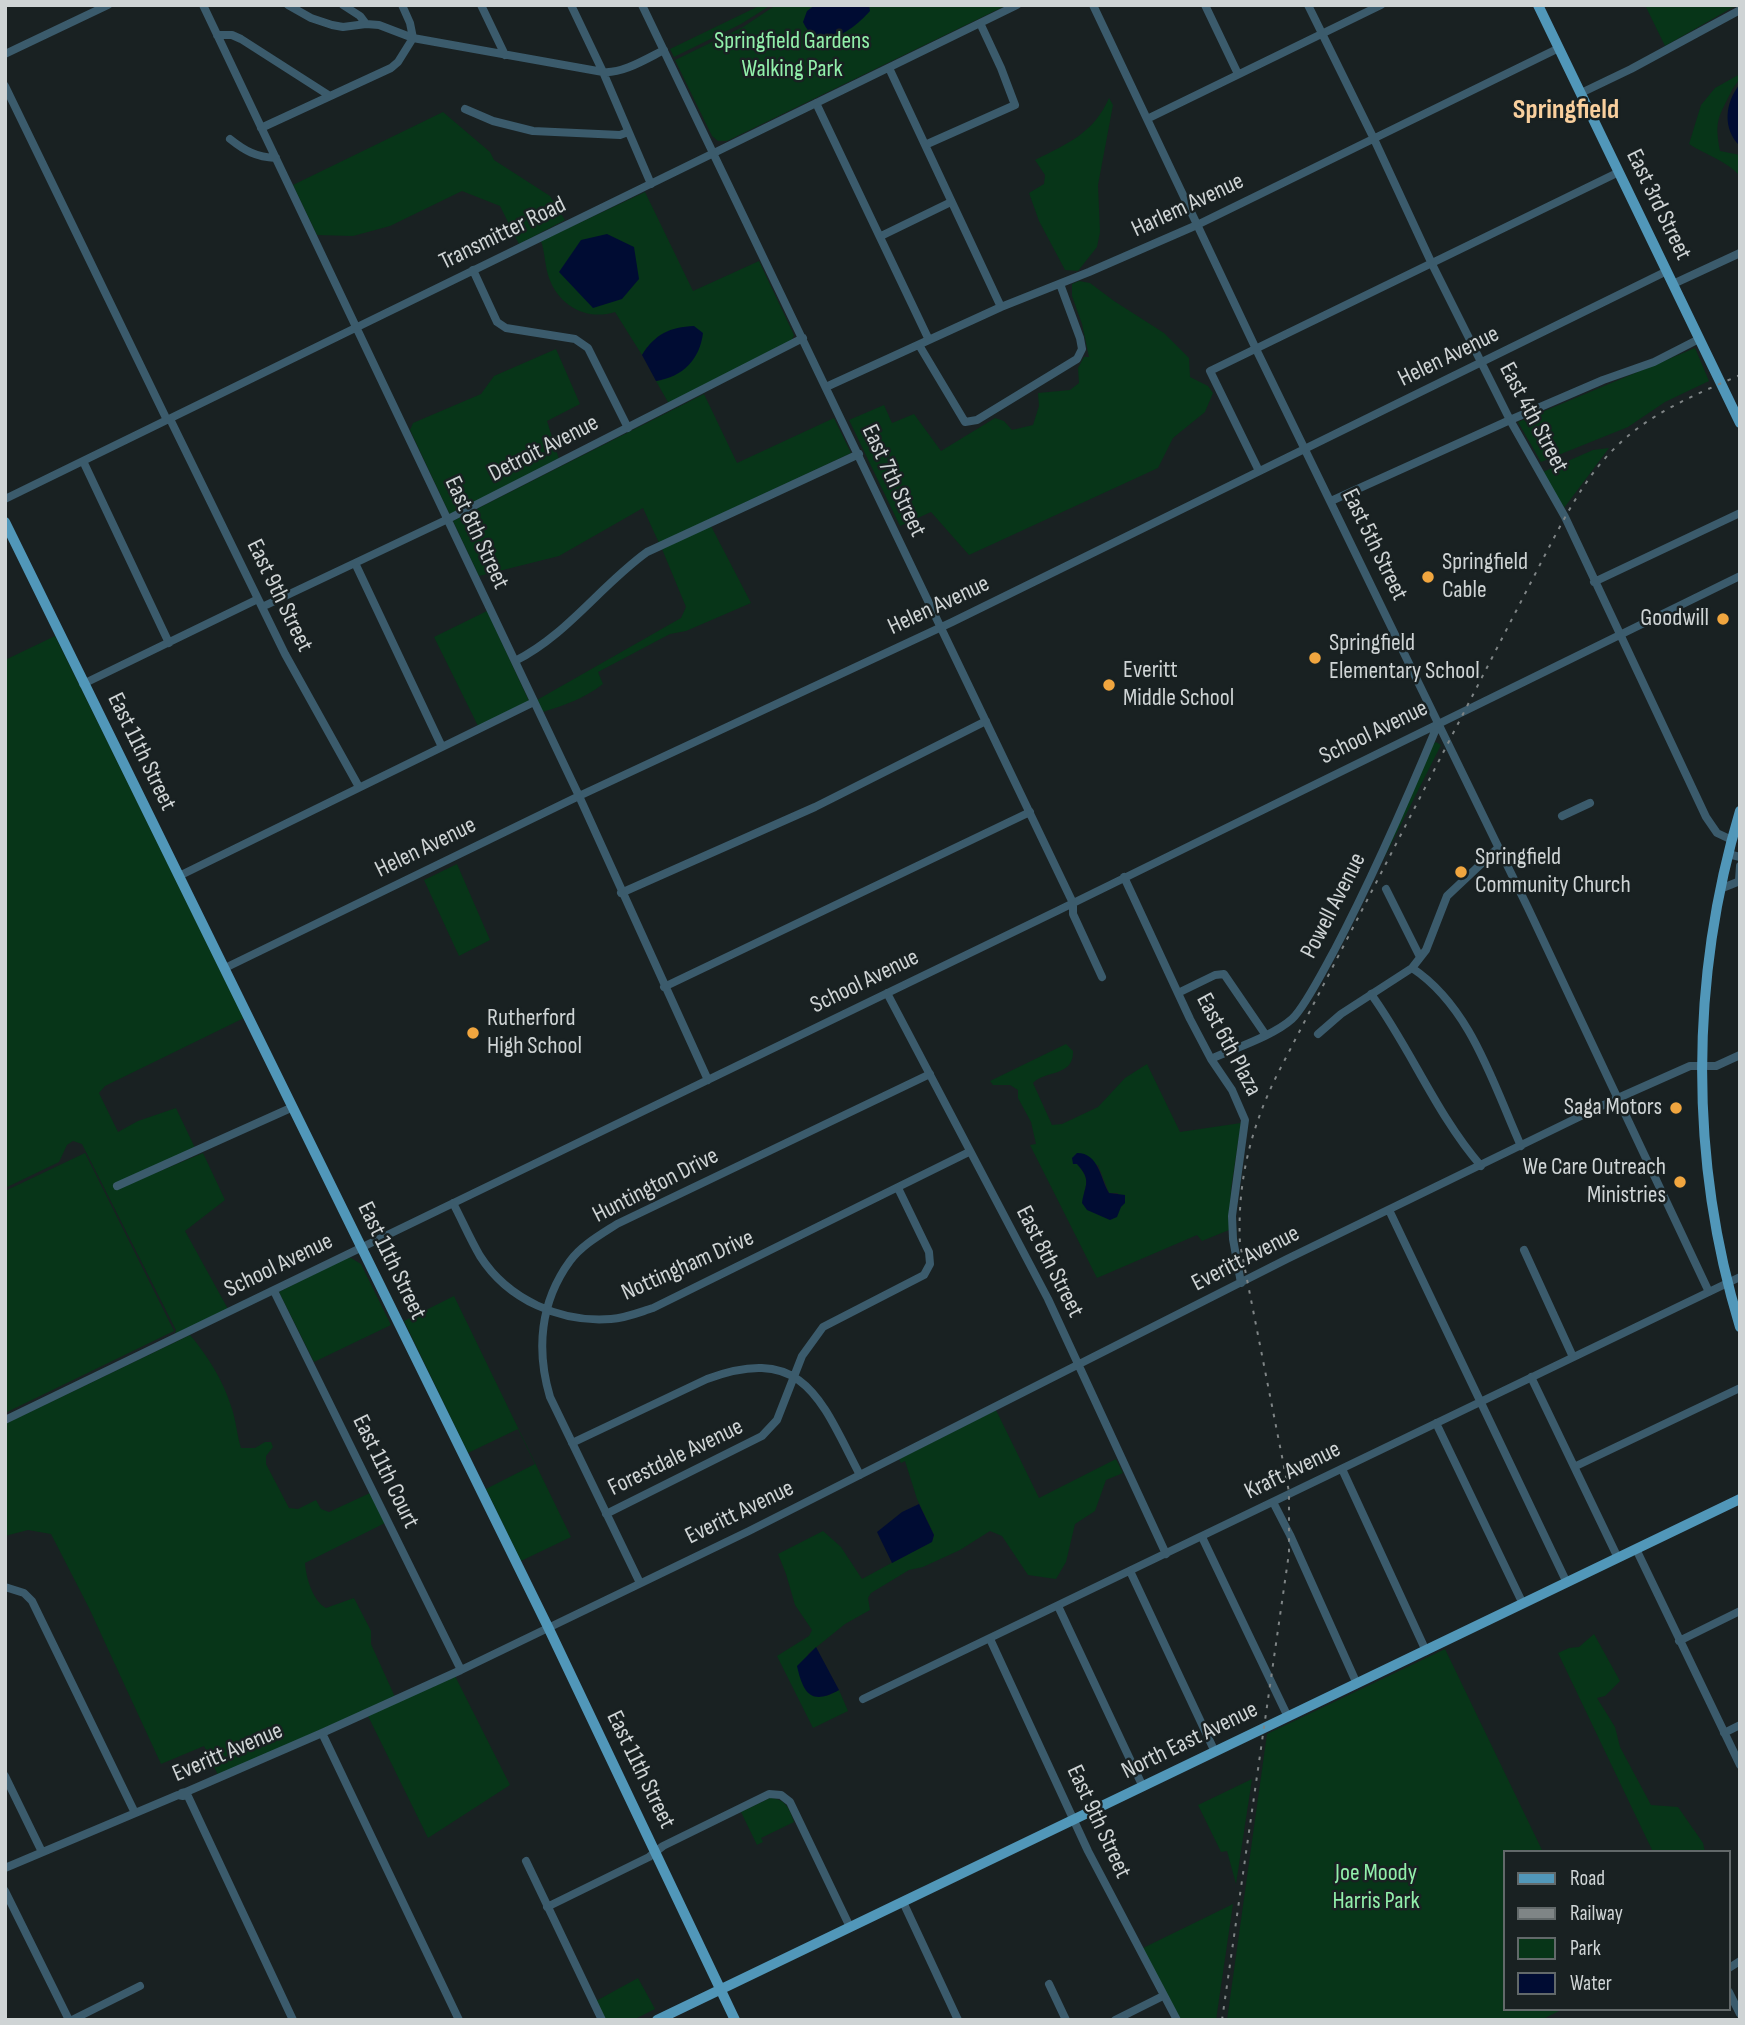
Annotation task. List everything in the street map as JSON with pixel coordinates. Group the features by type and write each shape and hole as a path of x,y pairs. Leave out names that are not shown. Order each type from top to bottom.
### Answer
{"main road":[{"name":"East 3rd Street","path":"1538,5 1740,423"},
{"name":"East 11th Street","path":"5,522 548,1627 735,2020"},
{"path":"1740,811 1720,889 1707,976 1702,1066 1704,1137 1709,1177 1728,1283 1740,1327"},
{"name":"North East Avenue","path":"657,2020 1740,1499"}],"street":[{"path":"6,51 108,5"},
{"name":"East 8th Street","path":"203,5 579,796 708,1080"},
{"path":"288,5 311,18 332,25 379,26 413,38 611,73 664,50"},
{"path":"343,5 360,16 366,24"},
{"path":"261,128 391,68 398,62 413,38 402,5"},
{"path":"481,5 505,55"},
{"path":"570,5 603,72 651,184"},
{"name":"Transmitter Road","path":"5,499 1017,5"},
{"name":"East 5th Street","path":"1093,5 1709,1292"},
{"path":"1205,5 1238,74"},
{"name":"East 4th Street","path":"1308,5 1432,264 1510,419 1565,517 1706,817 1718,834 1731,840"},
{"path":"1147,119 1381,5"},
{"name":"East 7th Street","path":"643,6 1030,812 1073,903 1073,914 1102,977"},
{"path":"1581,93 1740,10"},
{"path":"925,145 1015,105 980,23"},
{"path":"217,35 232,35 241,39 330,96"},
{"name":"Harlem Avenue","path":"826,387 1001,307 1197,225 1559,48"},
{"path":"889,68 1001,307"},
{"name":"East 9th Street","path":"5,86 285,654 359,787"},
{"path":"816,103 929,340"},
{"path":"465,109 493,121 533,131 620,135 628,132"},
{"path":"230,139 245,151 260,158 275,158"},
{"path":"1259,471 1210,371 1619,172"},
{"path":"881,236 951,202"},
{"path":"1673,284 1740,253"},
{"path":"473,270 497,322 506,328 575,339 588,348 628,428"},
{"name":"Helen Avenue","path":"225,968 579,796 941,626 1667,271"},
{"path":"919,345 965,422 977,420 1077,359 1082,349 1080,338 1060,284"},
{"name":"Detroit Avenue","path":"83,684 448,519 803,338"},
{"path":"1331,501 1510,419 1654,362 1699,339"},
{"path":"515,661 551,640 624,568 647,552 859,454"},
{"path":"83,461 169,643"},
{"path":"1594,582 1740,513"},
{"path":"355,563 442,747"},
{"name":"School Avenue","path":"5,1420 1073,903 1740,576"},
{"path":"179,876 534,702"},
{"path":"621,893 803,812 986,721"},
{"name":"Powell Avenue","path":"1211,1059 1293,1018 1322,972 1360,901 1438,724"},
{"path":"1562,816 1590,803"},
{"path":"664,987 1030,812"},
{"path":"1318,1034 1371,994 1412,968 1426,950 1447,895 1498,848"},
{"path":"1728,854 1740,857"},
{"path":"1720,889 1740,880 1740,866"},
{"name":"East 6th Plaza","path":"1124,877 1178,993 1211,1059 1232,1090 1245,1121 1232,1216 1241,1283"},
{"path":"1386,889 1420,957"},
{"path":"1412,968 1439,991 1461,1019 1521,1146"},
{"path":"1178,993 1215,975 1224,974 1265,1034"},
{"name":"East 8th Street","path":"887,993 1048,1299 1166,1554"},
{"path":"1371,994 1399,1035 1452,1130 1481,1166"},
{"name":"Everitt Avenue","path":"5,1868 322,1734 461,1670 1618,1098 1690,1066 1716,1066 1740,1055"},
{"name":"Huntington Drive","path":"640,1583 550,1396 543,1374 541,1335 551,1293 570,1261 588,1243 617,1224 930,1074"},
{"path":"117,1186 293,1107"},
{"name":"Nottingham Drive","path":"453,1203 480,1256 515,1293 546,1310 564,1316 613,1319 653,1308 970,1152"},
{"name":"Forestdale Avenue","path":"606,1514 762,1436 777,1420 802,1356 823,1327 924,1275 930,1264 929,1252 898,1188"},
{"path":"1390,1210 1567,1583"},
{"path":"1524,1250 1573,1357"},
{"name":"Kraft Avenue","path":"863,1699 1740,1277"},
{"name":"East 11th Court","path":"274,1291 461,1670"},
{"path":"572,1443 729,1371 776,1369 806,1384 821,1402 860,1475"},
{"path":"1531,1377 1618,1558"},
{"path":"1576,1466 1740,1388"},
{"path":"1436,1423 1523,1604"},
{"path":"1342,1468 1426,1651"},
{"path":"1273,1502 1357,1684"},
{"path":"1202,1537 1288,1717"},
{"path":"1636,1549 1740,1765"},
{"path":"1130,1571 1215,1752"},
{"path":"5,1587 24,1593 32,1601 135,1813"},
{"path":"1058,1606 1143,1787"},
{"path":"1679,1641 1740,1611"},
{"name":"East 9th Street","path":"990,1639 1088,1851 1177,2020"},
{"path":"1724,1733 1740,1725"},
{"path":"322,1734 459,2020"},
{"path":"5,1776 42,1853"},
{"path":"182,1793 293,2020"},
{"path":"547,1907 769,1794 781,1795 790,1802 850,1927"},
{"path":"526,1861 602,2020"},
{"path":"5,1891 70,2020 140,1986"},
{"path":"903,1902 958,2020"},
{"path":"1049,1984 1066,2020"},
{"path":"1115,2020 1163,1996"},
{"path":"1731,1996 1740,2014"}],"green space":[{"path":"761,5 771,5 741,24 674,57 670,49"},
{"name":"Springfield Gardens Walking Park","path":"776,5 1007,5 727,141 718,141 712,136 675,60 743,27"},
{"path":"1645,5 1737,5 1665,46"},
{"path":"1740,74 1721,113 1718,132 1720,151 1740,155 1740,176 1723,162 1689,144 1701,105 1715,88"},
{"path":"1109,98 1113,105 1098,185 1100,232 1097,247 1078,271 1065,270 1039,221 1029,193 1044,184 1045,175 1035,160 1069,143 1087,129 1096,120"},
{"path":"443,112 490,152 494,160 550,196 565,220 519,244 500,206 462,191 390,226 353,236 317,235 293,185"},
{"path":"645,192 693,291 759,261 794,335 792,340 669,404 656,381 662,380 647,347 642,355 615,312 584,313 560,296 549,278 541,241"},
{"path":"1079,281 1090,283 1164,333 1189,358 1190,377 1208,386 1213,393 1205,412 1173,438 1158,468 969,555 931,512 900,526 849,420 884,405 892,423 914,414 941,451 995,418 1004,421 1012,430 1033,425 1039,406 1038,393 1070,390 1079,383 1078,368 1084,357 1089,357 1082,324 1072,296 1072,284"},
{"path":"1695,348 1709,381 1665,402 1628,427 1541,462 1518,422"},
{"path":"556,349 580,404 547,421 559,459 450,515 410,430 413,423 481,394 494,376"},
{"path":"704,394 737,463 834,418 851,453 659,543 643,508 559,556 479,576 453,521"},
{"path":"1609,448 1564,508 1543,472 1593,450"},
{"path":"711,526 751,603 686,631 670,634 598,672 603,684 589,693 543,712 537,700 681,618 686,607 662,549"},
{"path":"487,611 529,701 478,726 434,637"},
{"path":"55,636 244,1018 105,1086 99,1093 118,1132 138,1121 176,1108 196,1150 113,1184 115,1190 203,1153 225,1200 185,1231 228,1309 175,1334 176,1330 82,1144 73,1141 67,1145 59,1162 5,1188 5,660"},
{"path":"1436,742 1441,745 1381,864 1433,744"},
{"path":"457,864 490,940 459,956 424,880"},
{"path":"1066,1044 1073,1051 1069,1065 1033,1083 1052,1125 1062,1124 1098,1107 1125,1078 1147,1064 1180,1132 1241,1123 1231,1189 1229,1230 1202,1241 1197,1235 1097,1278 1030,1145 1036,1144 1031,1122 1018,1098 1018,1090 1010,1085 993,1085 990,1081","holes":["1077,1164 1098,1165 1109,1193 1118,1193 1110,1219 1103,1216 1084,1193 1086,1177"]},
{"path":"85,1153 174,1331 5,1413 5,1191"},
{"path":"346,1258 361,1264 391,1325 314,1362 279,1292"},
{"path":"454,1296 571,1537 521,1561 486,1489 535,1464 518,1429 468,1453 404,1321"},
{"path":"190,1335 225,1389 241,1448 255,1448 265,1442 271,1442 273,1447 266,1456 266,1464 289,1508 298,1509 316,1500 321,1509 329,1512 370,1493 385,1523 305,1563 311,1588 321,1605 326,1608 354,1598 371,1631 371,1644 395,1697 218,1775 204,1746 161,1764 89,1608 51,1534 28,1530 5,1536 5,1424"},
{"path":"996,1410 1039,1498 1116,1459 1123,1473 1106,1480 1095,1511 1075,1524 1066,1562 1056,1579 1028,1575 1002,1536 990,1531 960,1550 923,1567 909,1570 871,1593 868,1598 870,1610 845,1624 808,1654 827,1696 839,1690 848,1711 813,1728 777,1656 809,1636 812,1630 795,1605 778,1554 823,1531 841,1547 862,1579 932,1541 934,1535 917,1499 905,1461 901,1463 899,1459"},
{"path":"1594,1634 1620,1681 1605,1696 1597,1698 1615,1727 1620,1747 1651,1805 1678,1807 1703,1843 1705,1850 1652,1850 1558,1653 1579,1647"},
{"name":"Joe Moody Harris Park","path":"1445,1649 1542,1850 1504,1850 1504,2011 1559,2011 1541,2020 1227,2020 1267,1734"},
{"path":"455,1676 510,1785 428,1838 368,1716"},
{"path":"1252,1779 1236,1884 1227,1851 1221,1852 1198,1805"},
{"path":"770,1798 780,1800 786,1805 794,1822 761,1838 763,1842 757,1845 741,1812"},
{"path":"1233,1904 1216,2020 1181,2020 1141,1949"},
{"path":"638,1978 655,2009 633,2020 605,2020 596,2001"}],"water":[{"path":"815,5 869,5 870,11 846,32 827,39 818,38 803,22 807,11"},
{"path":"1740,84 1740,146 1730,132 1728,115 1731,99"},
{"path":"607,234 634,247 639,279 622,299 593,308 559,272 581,240"},
{"path":"694,326 703,333 694,359 682,371 656,381 642,355 652,342 664,333"},
{"path":"1077,1153 1090,1157 1098,1167 1109,1193 1125,1195 1125,1203 1117,1217 1110,1220 1087,1210 1082,1203 1086,1179 1077,1164 1073,1164 1072,1158"},
{"path":"919,1504 934,1535 932,1542 892,1563 877,1532 902,1512"},
{"path":"816,1647 839,1690 821,1697 815,1697 806,1690 797,1666"}],"railway":[{"path":"1222,2020 1289,1553 1289,1492 1240,1244 1243,1178 1259,1116 1277,1075 1561,524 1578,496 1596,469 1631,433 1676,405 1740,375"}],"place":[{"name":"Springfield Cable","path":"1428,577"},
{"name":"Goodwill","path":"1723,619"},
{"name":"Springfield Elementary School","path":"1315,658"},
{"name":"Everitt Middle School","path":"1109,685"},
{"name":"Springfield Community Church","path":"1461,872"},
{"name":"Rutherford High School","path":"473,1033"},
{"name":"Saga Motors","path":"1676,1108"},
{"name":"We Care Outreach Ministries","path":"1680,1182"}],"district":[{"name":"Springfield","path":"1566,111"}]}
